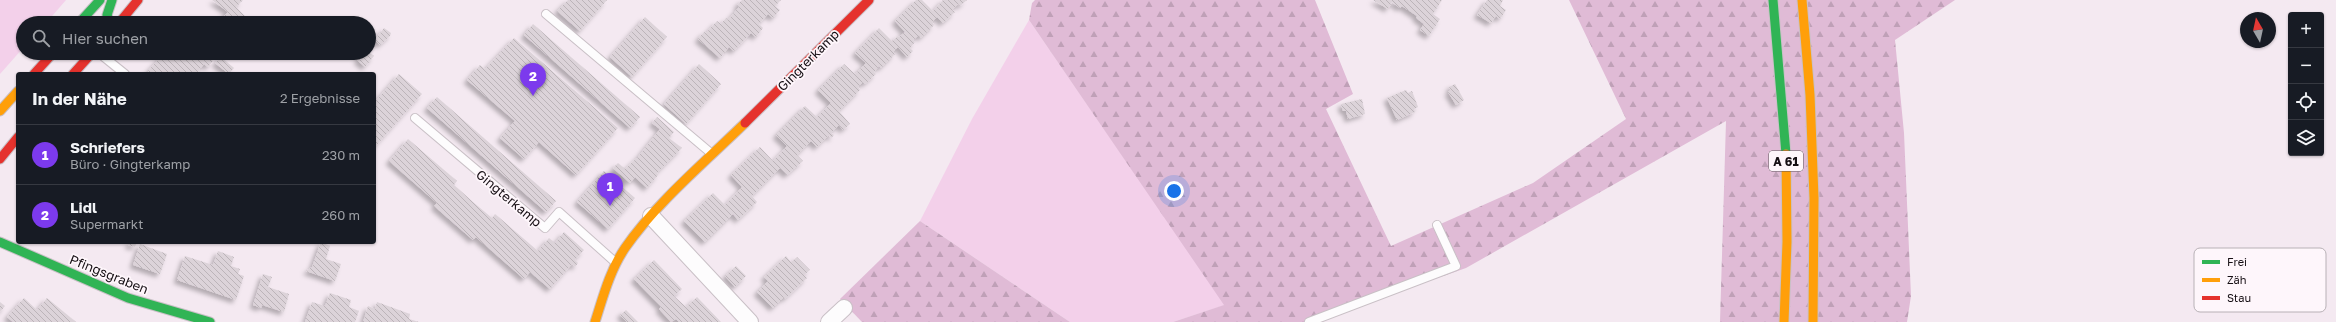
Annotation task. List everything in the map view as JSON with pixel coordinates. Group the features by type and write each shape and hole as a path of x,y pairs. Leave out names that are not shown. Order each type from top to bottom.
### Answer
{"main road":[{"path":"85,16 100,0"},
{"path":"106,16 106,9 112,0"},
{"path":"125,16 138,0"},
{"name":"Gingterkamp","path":"595,322 609,280 624,249 651,216 870,0"},
{"name":"A 61","path":"1773,0 1782,81 1786,179 1787,275 1784,322"},
{"name":"A 61","path":"1802,0 1810,95 1814,198 1813,322"},
{"path":"36,72 47,60"},
{"path":"75,72 86,60"},
{"path":"0,111 16,93"},
{"path":"0,158 16,139"},
{"name":"Pfingsgraben","path":"0,242 128,298 210,322"}],"street":[{"path":"651,216 750,322"},
{"path":"829,322 844,308"}],"lane":[{"path":"546,14 713,155"},
{"path":"108,60 123,72"},
{"name":"Gingterkamp","path":"415,118 545,228 559,212 618,264"},
{"path":"1309,322 1456,266 1437,225"}],"shaded area":[{"path":"0,0 66,0 52,16 16,16 16,56 0,74"},
{"path":"1029,20 1225,305 1173,322 1070,322 920,221 972,119"}],"green space":[{"path":"1035,0 1315,0 1353,94 1326,109 1391,246 1533,183 1626,119 1569,0 1955,0 1895,40 1904,133 1911,296 1907,322 1720,322 1726,121 1466,268 1312,322 1173,322 1224,305 1029,20 1032,3"},
{"path":"920,221 1070,322 862,322 840,299"}],"building":[{"path":"212,0 243,0 236,7 245,16 224,16 228,12"},
{"path":"568,0 607,0 580,31 557,11"},
{"path":"742,0 781,0 775,6 780,10 773,18 768,14 759,24 763,28 756,37 751,33 734,51 729,47 720,58 698,39 717,21 721,24 726,18 728,20 739,7 737,5"},
{"path":"916,0 922,0 933,11 943,0 967,0 960,6 958,4 952,10 955,12 943,23 937,17 932,22 934,25 921,38 919,35 913,40 915,42 910,48 913,51 907,57 898,47 893,52 895,54 881,68 879,66 874,72 876,74 865,84 863,82 858,87 860,90 839,111 850,124 843,130 839,125 831,133 834,135 831,138 829,135 817,147 811,141 797,155 803,161 787,175 780,168 752,196 757,202 738,220 733,214 705,242 684,221 713,193 725,205 742,187 731,175 760,147 773,161 787,146 776,135 805,106 817,117 831,103 818,90 844,64 855,74 866,63 855,53 879,28 892,41 905,32 895,21"},
{"path":"1373,0 1442,0 1433,14 1440,19 1429,36 1420,30 1424,24 1416,18 1417,16 1402,6 1400,8 1392,2 1388,9"},
{"path":"1487,0 1503,0 1500,6 1506,10 1500,19 1496,16 1491,23 1477,15"},
{"path":"645,17 667,37 632,77 610,57"},
{"path":"533,24 640,117 630,128 524,35"},
{"path":"384,28 391,33 390,36 380,45 376,41 376,39"},
{"path":"514,38 618,128 576,175 539,142 524,159 500,138 515,121 467,80 480,65 485,69"},
{"path":"158,60 213,61 208,67 204,64 198,72 148,71"},
{"path":"218,60 225,60 234,68 231,72 226,72 215,63"},
{"path":"357,60 371,60 365,67"},
{"path":"699,64 721,84 686,124 664,104"},
{"path":"399,74 422,94 376,146 376,101"},
{"path":"1455,84 1464,100 1456,105 1448,92 1451,90 1449,87"},
{"path":"1406,90 1408,93 1412,91 1418,107 1414,109 1415,112 1397,120 1387,98"},
{"path":"437,97 556,201 546,212 427,108"},
{"path":"1362,99 1365,114 1348,119 1346,111 1343,111 1341,104"},
{"path":"657,117 674,132 669,138 682,148 657,173 658,175 647,188 635,177 630,183 613,168 618,163 625,169 638,157 660,129 652,123"},
{"path":"408,139 457,181 454,185 473,202 492,218 495,214 538,251 549,238 555,243 564,232 584,250 575,260 578,263 575,267 572,264 550,289 530,272 524,279 476,237 473,240 434,206 437,203 389,161"},
{"path":"604,171 635,198 608,229 577,202"},
{"path":"128,244 136,244 135,247"},
{"path":"140,244 167,254 160,274 133,265"},
{"path":"320,244 330,246 326,259 341,264 335,281 306,271 312,267"},
{"path":"218,251 234,257 231,266 240,269 238,274 244,276 236,300 177,280 185,256 213,265"},
{"path":"786,256 791,262 797,257 810,270 804,275 807,278 773,308 757,292 768,281 764,277"},
{"path":"654,260 682,289 674,296 686,307 697,297 721,322 679,322 676,319 671,322 659,309 661,307 634,279"},
{"path":"736,266 746,276 735,287 725,276"},
{"path":"263,274 272,277 268,287 289,294 284,312 262,305 261,308 253,305"},
{"path":"330,293 351,300 349,307 359,311 355,322 305,322 312,302 325,306"},
{"path":"24,298 37,310 47,298 76,322 13,322 7,317"},
{"path":"0,302 5,306 0,312"},
{"path":"377,302 410,314 409,319 419,322 363,322 368,306 375,309"},
{"path":"626,310 638,322 627,322 620,315"}],"traffic: fast":[{"path":"85,16 100,0"},
{"path":"107,16 112,0"},
{"path":"1773,0 1786,154"},
{"path":"0,242 128,298 210,322"}],"traffic: slow":[{"path":"1802,0 1810,95 1814,198 1813,322"},
{"path":"0,111 16,93"},
{"path":"595,322 607,284 615,265 637,231 666,199 745,123"},
{"path":"1784,322 1787,242 1786,154"}],"traffic: jam":[{"path":"125,16 138,0"},
{"path":"745,123 869,0"},
{"path":"36,72 47,60"},
{"path":"75,72 86,60"},
{"path":"0,159 16,139"}],"place":[{"name":"Lidl","path":"533,96"},
{"name":"Schriefers","path":"610,206"}]}
